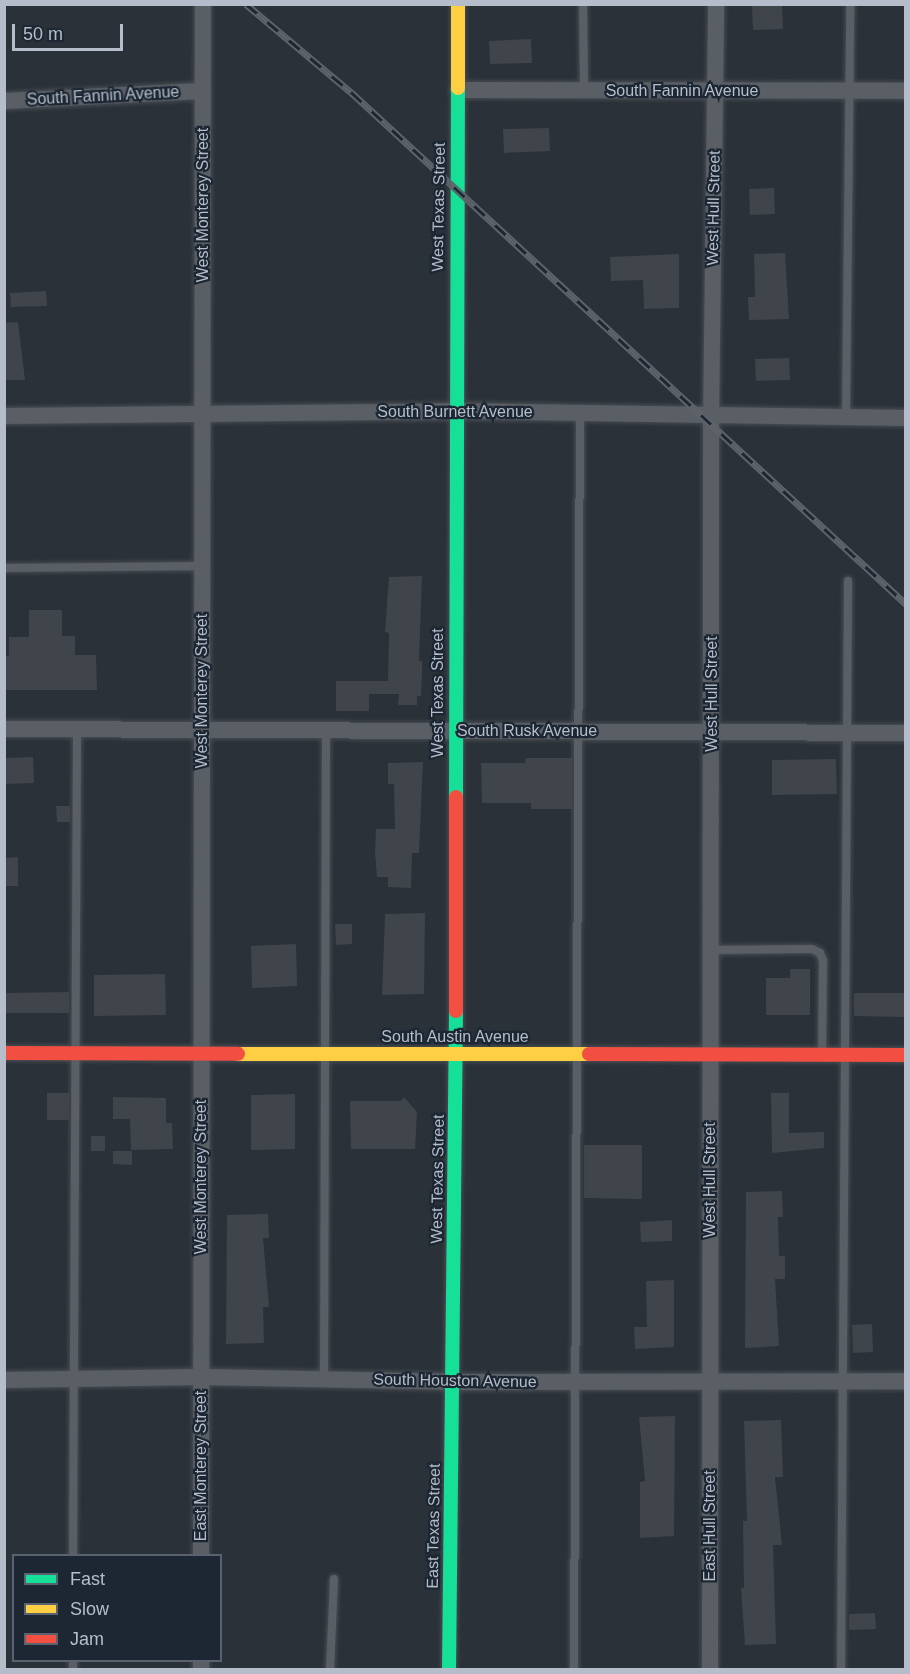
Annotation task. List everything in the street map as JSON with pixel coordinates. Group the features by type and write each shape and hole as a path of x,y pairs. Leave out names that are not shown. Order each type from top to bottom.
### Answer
{"main road":[{"name":"West Texas Street","path":"452,1383 456,1053 455,411 458,4"},
{"name":"South Austin Avenue","path":"4,1053 906,1055"},
{"name":"East Texas Street","path":"448,1670 452,1383"}],"street":[{"name":"West Monterey Street","path":"202,1377 203,4"},
{"name":"West Hull Street","path":"709,1383 712,950 711,413 716,4"},
{"name":"South Fannin Avenue","path":"458,90 906,91"},
{"name":"South Fannin Avenue","path":"4,101 202,91"},
{"name":"South Burnett Avenue","path":"4,416 455,411 711,413 906,418"},
{"name":"South Rusk Avenue","path":"4,729 906,733"},
{"name":"South Houston Avenue","path":"4,1380 202,1377 452,1383 906,1381"},
{"name":"East Monterey Street","path":"201,1554 202,1377"},
{"name":"East Hull Street","path":"709,1383 710,1670"}],"lane":[{"path":"583,4 584,90"},
{"path":"846,417 850,222 848,104 852,91 850,4"},
{"path":"574,1670 580,412"},
{"path":"4,568 202,566"},
{"path":"841,1670 848,581"},
{"path":"73,1554 72,1379 77,729"},
{"path":"324,1380 323,1053 326,731"},
{"path":"712,950 812,949 823,961 822,1055"},
{"path":"330,1670 334,1579"}],"building":[{"path":"782,5 783,29 753,30 752,6"},
{"path":"531,39 532,63 490,64 489,41"},
{"path":"549,128 550,151 504,153 503,129"},
{"path":"774,188 775,214 750,215 749,189"},
{"path":"785,253 789,319 749,320 748,297 755,297 754,254"},
{"path":"679,254 679,308 644,309 643,280 611,281 610,257"},
{"path":"46,291 47,306 11,307 10,293"},
{"path":"18,322 25,380 4,380 4,323"},
{"path":"789,358 790,380 756,381 755,359"},
{"path":"422,576 419,661 422,661 422,673 421,696 417,696 417,705 398,705 399,694 369,694 369,711 336,711 336,681 388,681 389,633 385,632 389,577"},
{"path":"29,610 62,610 62,636 75,636 75,655 96,655 97,690 4,690 4,656 9,656 9,637 29,637"},
{"path":"33,757 34,783 4,784 4,758"},
{"path":"526,758 572,758 572,809 531,809 531,803 482,803 481,763 525,763"},
{"path":"836,759 837,794 772,795 772,760"},
{"path":"423,762 419,853 412,853 411,888 388,887 388,877 377,877 375,852 376,829 395,829 394,784 388,784 388,763"},
{"path":"56,806 70,806 70,822 57,822"},
{"path":"18,857 18,886 4,886 4,858"},
{"path":"425,913 424,994 382,995 385,914"},
{"path":"335,924 352,924 352,944 336,945"},
{"path":"296,944 297,986 252,988 251,946"},
{"path":"790,969 810,969 810,1015 766,1015 766,978 790,978"},
{"path":"165,974 166,1015 94,1016 94,975"},
{"path":"69,992 69,1013 4,1013 4,993"},
{"path":"854,993 906,993 906,1017 854,1016"},
{"path":"47,1093 69,1093 69,1120 47,1120"},
{"path":"771,1093 789,1093 789,1133 824,1132 824,1148 772,1153"},
{"path":"295,1094 295,1149 251,1150 251,1095"},
{"path":"113,1097 166,1098 166,1123 172,1123 173,1149 131,1150 130,1119 113,1119"},
{"path":"404,1097 417,1112 415,1149 351,1149 350,1101 401,1101"},
{"path":"91,1136 105,1136 105,1151 91,1151"},
{"path":"584,1145 642,1145 642,1199 584,1198"},
{"path":"113,1151 132,1151 132,1165 113,1164"},
{"path":"782,1191 783,1217 778,1217 779,1256 785,1256 785,1279 775,1279 779,1346 745,1348 746,1192"},
{"path":"268,1214 269,1238 263,1238 269,1307 263,1307 264,1343 226,1344 227,1215"},
{"path":"672,1220 672,1241 641,1242 640,1222"},
{"path":"674,1280 674,1347 635,1349 634,1327 647,1327 646,1281"},
{"path":"872,1324 873,1352 853,1353 852,1325"},
{"path":"675,1416 674,1536 640,1538 640,1482 645,1481 639,1417"},
{"path":"781,1420 783,1477 775,1477 782,1545 773,1545 776,1644 745,1645 741,1588 744,1588 743,1521 747,1521 744,1421"},
{"path":"875,1613 876,1629 849,1630 849,1614"}],"railway":[{"path":"246,4 351,92 906,604"}],"traffic: fast":[{"path":"456,797 458,88"},
{"path":"449,1670 456,1011"}],"traffic: slow":[{"path":"458,4 458,88"},
{"path":"238,1054 589,1054"}],"traffic: jam":[{"path":"456,797 456,1011"},
{"path":"4,1053 238,1054"},
{"path":"589,1054 906,1055"}]}
